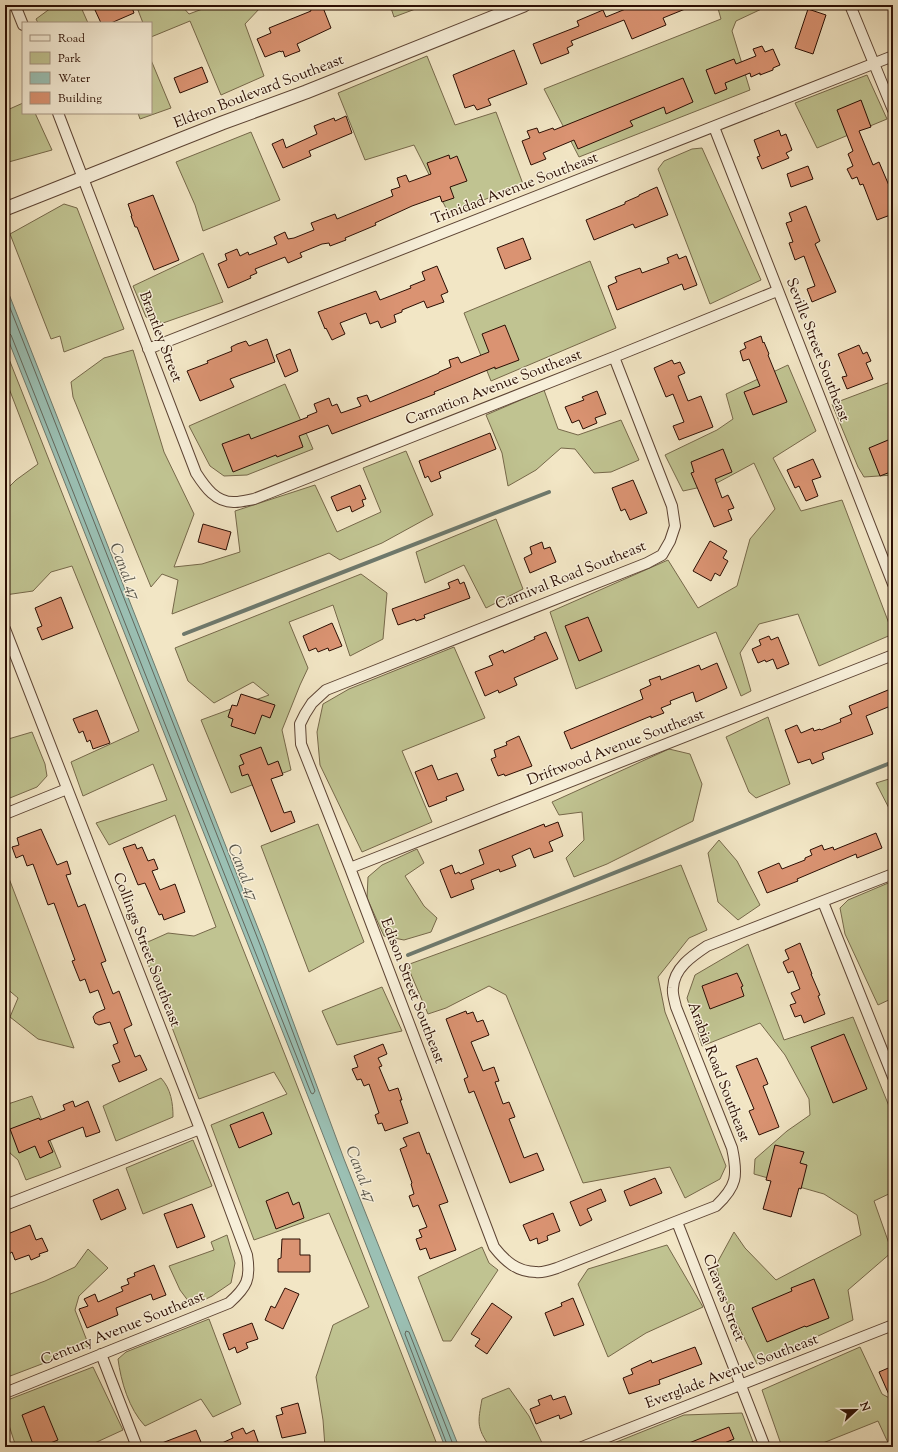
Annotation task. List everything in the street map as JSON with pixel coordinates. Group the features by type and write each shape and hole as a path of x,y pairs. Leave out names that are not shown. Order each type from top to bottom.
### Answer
{"street":[{"name":"Eldron Boulevard Southeast","path":"5,209 222,122 306,92 524,5"},
{"path":"850,5 893,110"},
{"path":"19,6 22,22"},
{"name":"Trinidad Avenue Southeast","path":"148,349 893,56"},
{"name":"Brantley Street","path":"58,114 196,473 206,488 220,499"},
{"name":"Seville Street Southeast","path":"714,127 893,584"},
{"name":"Carnation Avenue Southeast","path":"220,499 235,502 254,498 614,357 777,291"},
{"name":"Carnival Road Southeast","path":"305,714 312,702 326,690 647,563 662,555 670,541 675,526 672,506 614,357"},
{"name":"Collings Street Southeast","path":"5,629 200,1129 247,1255 250,1270 246,1285"},
{"name":"Driftwood Avenue Southeast","path":"350,868 893,655"},
{"name":"Edison Street Southeast","path":"305,714 300,724 301,744 350,868 494,1247 505,1261 518,1269"},
{"path":"5,814 67,789"},
{"name":"Arabia Road Southeast","path":"518,1269 536,1273 558,1268 716,1206 725,1197 734,1181 736,1164 732,1145 676,1007 673,988 678,971 689,958 708,946 893,874"},
{"path":"823,902 893,1077"},
{"path":"5,1205 200,1129"},
{"name":"Cleaves Street","path":"677,1222 765,1447"},
{"name":"Century Avenue Southeast","path":"5,1393 229,1303 246,1285"},
{"name":"Everglade Avenue Southeast","path":"582,1447 893,1325"},
{"path":"100,1354 137,1447"}],"green space":[{"path":"55,5 80,5 88,22 38,22 36,19"},
{"path":"136,5 181,5 189,14 213,5 265,5 261,7 245,24 264,76 221,95 190,21 152,37 152,22 143,22"},
{"path":"390,5 426,5 394,17"},
{"path":"717,5 770,5 736,21 732,31 750,90 579,157 544,89 721,19"},
{"path":"427,56 455,125 496,112 523,184 449,214 414,145 365,160 338,93"},
{"path":"152,62 171,108 140,119 138,114 152,114"},
{"path":"867,75 887,119 817,148 795,103"},
{"path":"22,103 22,114 35,114 52,150 5,163 5,111"},
{"path":"251,132 280,200 203,231 195,205 176,162"},
{"path":"702,148 761,280 710,304 658,169 664,161 692,149"},
{"path":"64,204 77,208 124,329 64,352 60,336 51,339 10,234"},
{"path":"203,253 223,302 163,323 146,317 133,286"},
{"path":"590,261 616,328 491,381 464,313"},
{"path":"5,349 287,1060 438,1447 325,1447 323,1420 316,1377 333,1325 369,1307 329,1213 254,1240 211,1125 287,1094 274,1072 199,1099 141,945 168,933 194,936 216,927 175,815 109,845 96,823 167,800 153,764 83,796 71,762 139,731 72,566 51,572 33,591 5,595 5,491 16,480 38,464 5,378"},
{"path":"133,350 164,452 194,514 174,567 202,564 240,552 235,511 315,485 337,532 381,512 363,468 406,451 433,515 382,543 340,560 329,553 172,614 178,580 162,574 151,587 73,397 71,382 104,358"},
{"path":"788,365 816,431 773,458 801,511 842,500 893,634 819,666 798,614 759,624 740,653 751,691 741,696 716,632 576,689 550,612 668,560 698,608 737,586 750,539 775,509 754,463 715,484 683,491 665,455 717,430 733,419 726,394"},
{"path":"893,381 893,475 864,477 858,467 832,404"},
{"path":"285,384 313,449 247,475 224,476 210,466 189,426"},
{"path":"544,390 558,429 578,435 621,420 639,460 611,472 594,473 575,449 561,448 536,470 508,486 502,453 486,415"},
{"path":"496,519 523,589 486,608 464,565 425,583 416,552"},
{"path":"361,574 387,593 383,639 350,656 333,605 289,622 308,668 282,730 291,770 231,793 201,720 269,695 253,682 214,703 188,681 175,648"},
{"path":"454,647 485,718 402,751 432,822 362,852 320,765 317,732 323,704 349,689"},
{"path":"768,717 790,784 756,798 749,792 726,737"},
{"path":"32,732 45,764 47,776 37,787 5,800 5,740"},
{"path":"669,749 690,754 702,784 693,821 607,864 574,877 566,858 584,840 582,812 559,815 552,802"},
{"path":"889,779 893,780 893,816 876,783"},
{"path":"318,824 364,942 309,972 261,846"},
{"path":"719,840 737,861 760,905 738,920 718,902 708,853"},
{"path":"417,849 424,863 405,876 424,906 437,918 431,932 404,940 384,936 367,898 368,877 382,865"},
{"path":"681,865 707,930 689,938 658,977 665,1012 726,1166 720,1179 685,1198 670,1167 583,1183 506,995 489,986 446,1008 428,1014 407,965"},
{"path":"5,868 74,1048 38,1039 10,1017 18,998 5,987"},
{"path":"893,881 893,998 878,1005 845,934 840,908 848,900"},
{"path":"748,944 784,1040 853,1017 893,1116 893,1192 874,1201 892,1252 848,1290 853,1320 757,1364 723,1295 716,1265 734,1232 745,1248 776,1280 861,1235 857,1215 824,1194 754,1174 755,1159 787,1131 810,1115 809,1099 785,1055 760,1023 702,1046 687,998 695,975"},
{"path":"382,987 402,1031 337,1045 322,1011"},
{"path":"161,1078 171,1096 173,1117 116,1141 103,1106"},
{"path":"32,1096 61,1167 26,1180 18,1160 10,1153 5,1142 5,1105"},
{"path":"193,1140 212,1186 143,1214 126,1168"},
{"path":"227,1235 235,1263 231,1283 212,1296 192,1306 180,1290 169,1266 214,1250 211,1242"},
{"path":"667,1245 703,1307 646,1333 608,1357 578,1284 588,1269"},
{"path":"482,1247 489,1263 498,1270 451,1341 443,1341 418,1277"},
{"path":"88,1249 108,1268 79,1296 75,1310 89,1346 5,1378 5,1296 45,1281 75,1267"},
{"path":"209,1319 241,1404 213,1417 201,1399 145,1426 134,1412 130,1403 121,1377 118,1359 126,1352"},
{"path":"860,1347 882,1394 893,1400 893,1447 890,1447 878,1421 813,1447 782,1447 762,1390"},
{"path":"93,1367 123,1430 86,1447 16,1447 5,1413 5,1401"},
{"path":"509,1388 529,1416 544,1447 490,1447 485,1440 479,1424 482,1399"},
{"path":"742,1413 755,1447 604,1447 684,1415"}],"water":[{"path":"5,284 265,946 344,1159 459,1447 445,1447 293,1058 5,332"}],"building":[{"path":"107,5 131,5 134,13 113,22 101,22 95,10"},
{"path":"309,5 322,5 331,28 297,44 300,51 285,57 283,51 280,51 265,57 257,39 271,33 269,28 311,11"},
{"path":"627,5 695,5 663,18 666,25 632,39 624,20 571,41 573,45 567,48 569,53 541,64 533,44 579,26 577,21 603,10 606,17 628,8"},
{"path":"808,9 826,15 813,54 795,48"},
{"path":"762,46 765,52 773,49 780,65 773,68 773,70 760,75 760,73 751,77 750,73 725,83 727,89 715,94 706,70 734,59 736,64 756,56 753,49"},
{"path":"514,50 527,84 488,99 491,105 477,110 474,105 465,108 453,75"},
{"path":"202,67 208,82 180,93 174,78"},
{"path":"683,78 693,102 666,114 664,107 630,121 633,126 578,149 574,140 543,153 546,159 531,165 522,141 530,138 527,131 537,128 539,133 553,128 554,130"},
{"path":"861,100 871,127 859,131 873,165 879,162 893,195 893,214 877,220 863,184 860,185 857,177 852,179 847,169 853,166 848,154 853,151 837,110"},
{"path":"346,116 352,133 309,151 311,156 283,168 272,144 283,139 286,148 317,134 314,126 334,118 335,121"},
{"path":"779,130 781,136 786,134 792,150 786,153 789,158 762,169 757,157 760,156 754,140"},
{"path":"449,155 450,159 457,156 467,181 450,187 454,198 442,202 440,196 412,206 375,223 376,225 345,238 346,240 330,246 329,243 322,244 300,253 302,257 288,263 285,257 255,269 257,273 250,276 251,278 228,288 218,264 227,260 225,254 237,249 240,256 248,252 249,255 277,244 274,237 285,232 288,239 294,238 314,230 311,223 335,214 337,219 393,196 391,190 400,187 397,178 406,175 409,182 431,174 427,163"},
{"path":"808,166 813,179 791,187 787,174"},
{"path":"657,187 668,215 635,228 633,224 594,240 586,220 625,204 625,202"},
{"path":"153,195 179,260 154,270 137,227 135,227 128,204"},
{"path":"806,206 820,241 815,244 836,292 812,302 807,289 815,286 804,256 795,260 789,243 793,242 786,223 792,221 789,213"},
{"path":"523,238 531,259 505,269 497,248"},
{"path":"677,254 679,259 686,256 697,285 684,290 682,284 617,310 608,286 617,282 615,277 640,268 642,273 669,263 667,258"},
{"path":"437,266 448,292 441,295 444,302 427,308 424,301 402,310 402,312 394,315 396,322 381,328 378,321 370,324 366,313 340,323 345,334 332,340 326,328 325,329 318,312 376,291 380,300 411,288 410,286 425,280 422,272"},
{"path":"505,325 519,360 495,369 495,367 434,392 435,394 332,434 328,425 299,436 303,447 277,457 276,455 233,472 222,444 249,434 251,439 308,417 307,416 317,412 314,404 329,398 332,406 337,404 341,413 361,406 357,398 367,395 370,402 451,367 449,360 458,357 461,363 489,352 482,334"},
{"path":"761,336 787,402 753,415 744,392 760,386 749,359 743,361 740,351 746,348 744,343"},
{"path":"267,339 275,362 230,379 234,387 200,401 187,371 208,363 207,361 232,351 231,347 237,344 246,341 249,346"},
{"path":"859,345 863,354 867,352 871,361 866,363 873,379 847,389 842,377 847,376 838,354"},
{"path":"290,349 298,371 285,377 276,355"},
{"path":"672,360 674,364 680,362 685,373 678,376 688,401 701,396 713,427 679,440 673,426 684,422 673,394 666,397 654,368"},
{"path":"597,391 606,414 595,418 597,423 583,429 579,420 572,423 565,407 584,400 582,397"},
{"path":"490,433 496,449 439,472 441,478 431,482 428,476 425,478 419,461"},
{"path":"893,438 893,471 880,476 869,448"},
{"path":"723,449 732,472 715,479 722,498 728,495 734,508 728,510 732,520 714,527 691,473 694,472 691,462"},
{"path":"813,459 821,477 812,480 818,496 806,501 799,486 795,488 787,470"},
{"path":"633,480 647,513 630,520 625,509 621,511 612,488"},
{"path":"360,485 366,499 362,500 364,506 352,512 350,506 337,511 331,497"},
{"path":"203,524 231,532 226,550 198,542"},
{"path":"710,541 727,551 723,558 728,561 720,576 715,573 711,581 693,571"},
{"path":"542,542 544,549 550,547 556,562 530,573 524,558 532,554 530,547"},
{"path":"458,579 460,584 464,582 470,598 424,615 425,618 416,621 415,619 398,625 392,609 450,588 448,583"},
{"path":"61,597 73,628 42,640 37,628 42,626 35,608"},
{"path":"588,617 602,651 579,661 565,626"},
{"path":"332,623 342,646 329,651 328,648 318,652 316,648 309,651 303,636"},
{"path":"546,632 558,659 514,678 517,685 499,693 498,690 485,696 475,672 493,665 489,656 503,650 504,653 535,639 534,637"},
{"path":"769,636 771,640 778,637 789,664 777,669 773,659 758,663 752,649 761,645 759,640"},
{"path":"717,663 727,688 696,702 693,692 670,701 671,704 661,708 664,713 651,718 651,716 571,749 564,732 643,699 640,690 651,685 649,680 660,676 661,680 699,665 701,670"},
{"path":"893,688 893,705 866,716 873,734 822,753 824,759 812,764 810,759 798,763 785,730 797,725 801,733 813,728 814,731 821,730 841,722 840,719 852,714 849,706"},
{"path":"241,694 275,705 270,718 262,715 255,734 231,726 233,719 228,717 232,705 237,706"},
{"path":"97,710 110,743 93,749 90,740 87,742 83,731 79,733 73,719"},
{"path":"519,736 532,766 505,776 504,774 498,776 491,759 496,757 494,750 507,745 506,742"},
{"path":"261,747 268,765 278,761 283,775 271,779 284,813 291,811 295,822 271,832 248,774 242,776 239,766 244,764 240,755"},
{"path":"432,765 438,780 457,773 464,790 446,797 447,800 429,807 415,772"},
{"path":"558,822 563,836 549,842 553,851 534,858 530,848 512,856 516,866 500,872 499,869 471,880 474,889 451,898 440,870 452,865 455,874 459,872 460,874 484,864 479,850 544,824 545,827"},
{"path":"41,829 57,865 67,861 71,874 66,875 78,907 85,904 106,961 101,963 113,994 119,991 132,1025 124,1029 135,1057 140,1055 147,1070 119,1082 112,1065 120,1062 113,1045 118,1043 110,1022 99,1025 95,1023 93,1017 96,1013 105,1009 98,990 90,993 85,979 80,981 72,961 75,960 54,903 48,905 33,864 27,866 23,855 16,858 12,847 19,845 17,838"},
{"path":"876,833 882,848 857,858 856,854 797,879 798,881 767,893 758,872 779,863 782,869 805,860 805,858 812,855 810,850 822,845 824,850 833,847 834,850"},
{"path":"135,844 137,849 142,847 148,861 154,859 158,869 152,871 160,890 175,884 185,912 164,920 162,914 159,915 145,883 138,885 123,848"},
{"path":"800,943 820,995 818,996 825,1014 804,1023 801,1015 795,1017 790,1005 796,1003 791,993 800,989 793,971 788,973 783,962 789,959 785,950"},
{"path":"737,973 743,986 741,987 744,996 710,1009 702,986"},
{"path":"466,1011 467,1014 473,1012 477,1022 483,1020 489,1035 471,1042 483,1071 494,1067 499,1081 495,1082 503,1104 509,1102 515,1117 509,1119 524,1158 537,1153 544,1170 510,1183 474,1091 469,1093 464,1079 468,1077 446,1019"},
{"path":"844,1034 867,1089 833,1103 811,1047"},
{"path":"383,1044 387,1054 378,1058 382,1066 379,1067 389,1091 398,1088 402,1100 400,1100 408,1123 385,1131 382,1123 378,1124 375,1115 379,1113 369,1084 364,1086 361,1079 357,1080 352,1069 358,1067 354,1056"},
{"path":"757,1058 768,1084 763,1086 779,1127 759,1135 749,1111 754,1109 736,1066"},
{"path":"73,1101 75,1107 88,1101 100,1132 86,1137 83,1127 48,1141 53,1152 40,1158 35,1146 19,1153 10,1129 39,1118 40,1120 65,1110 63,1105"},
{"path":"263,1112 272,1134 239,1148 230,1125"},
{"path":"419,1132 427,1154 429,1153 448,1202 439,1205 456,1250 430,1259 426,1248 420,1250 416,1239 422,1237 419,1230 427,1227 418,1205 413,1207 409,1196 414,1194 412,1183 400,1149 407,1146 403,1138"},
{"path":"775,1145 804,1152 800,1163 807,1165 801,1189 799,1188 791,1217 763,1209 771,1181 766,1180"},
{"path":"655,1178 662,1193 630,1206 624,1191"},
{"path":"118,1189 126,1209 101,1220 93,1200"},
{"path":"601,1189 606,1201 587,1209 592,1220 580,1226 570,1202"},
{"path":"288,1192 293,1205 299,1202 304,1218 276,1229 266,1201"},
{"path":"192,1204 205,1237 177,1248 164,1214"},
{"path":"553,1213 560,1231 547,1236 548,1240 538,1244 537,1238 530,1241 523,1225"},
{"path":"30,1225 36,1240 42,1238 48,1251 39,1254 40,1256 31,1260 29,1255 15,1260 12,1252 9,1254 5,1245 5,1235"},
{"path":"282,1239 300,1239 300,1255 310,1255 310,1272 278,1272 278,1259 281,1258"},
{"path":"154,1265 166,1295 153,1300 151,1294 116,1308 118,1315 87,1328 79,1309 88,1306 84,1299 95,1294 98,1302 123,1291 121,1287 129,1284 127,1279 135,1276 134,1273"},
{"path":"814,1279 829,1318 806,1327 805,1326 767,1342 752,1308 792,1291 791,1288"},
{"path":"285,1288 299,1294 283,1329 265,1320 271,1306 275,1308"},
{"path":"573,1298 584,1325 554,1336 545,1313 562,1306 561,1303"},
{"path":"492,1303 512,1317 487,1354 475,1346 480,1339 471,1334"},
{"path":"252,1323 258,1339 246,1343 248,1348 237,1353 235,1347 229,1350 223,1334"},
{"path":"695,1347 702,1364 659,1380 660,1384 629,1394 623,1378 633,1374 631,1369 651,1360 652,1363"},
{"path":"893,1366 893,1404 879,1372"},
{"path":"551,1395 553,1400 565,1396 572,1414 560,1419 559,1415 536,1424 530,1409 540,1405 538,1400"},
{"path":"298,1403 306,1433 282,1438 276,1416 283,1414 281,1408"},
{"path":"44,1406 58,1440 40,1447 34,1447 22,1415"},
{"path":"729,1427 734,1439 722,1444 724,1447 679,1447"},
{"path":"243,1428 246,1434 254,1430 260,1447 213,1447 233,1438 231,1433"},
{"path":"196,1430 203,1447 154,1447 154,1446"}],"waterway":[{"path":"184,634 549,492"},
{"path":"408,955 893,762"}],"water label":[{"name":"Canal 47","path":"124,572"},
{"name":"Canal 47","path":"242,873"},
{"name":"Canal 47","path":"360,1175"}]}
